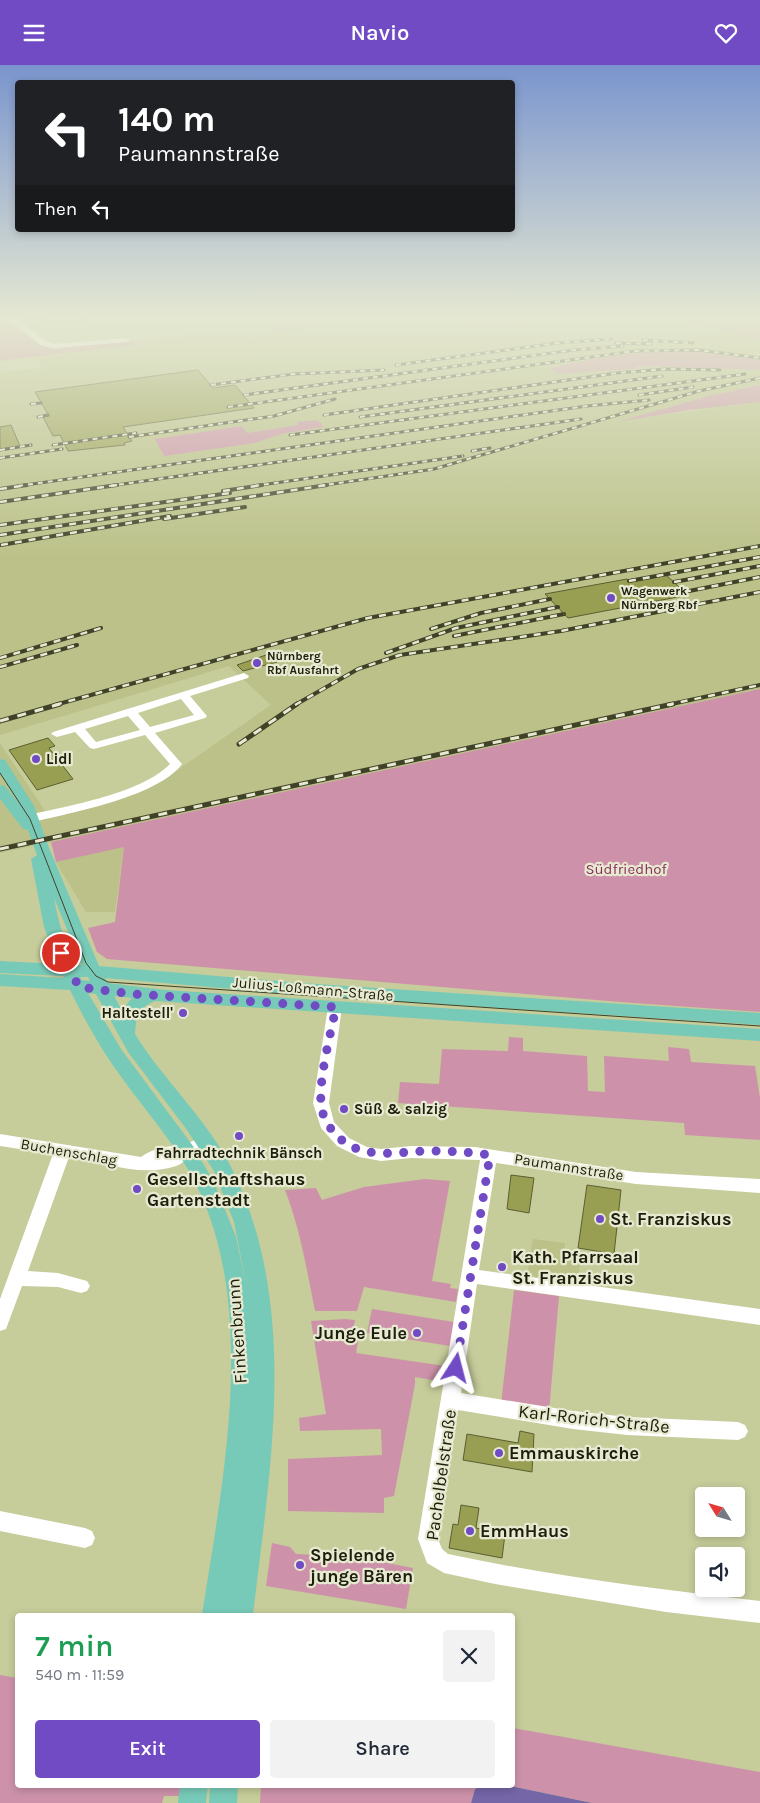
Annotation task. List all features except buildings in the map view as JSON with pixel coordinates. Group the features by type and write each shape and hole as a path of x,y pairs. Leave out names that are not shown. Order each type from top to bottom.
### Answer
{"main road":[{"path":"0,763 22,797 38,858 50,917 58,945 70,970"},
{"path":"0,789 28,819 94,971"},
{"path":"25,968 43,960 58,945"},
{"name":"Julius-Loßmann-Straße","path":"0,967 94,971 301,989 760,1019"},
{"name":"Finkenbrunn","path":"70,970 115,1054 227,1179 244,1227 255,1277 264,1371 261,1424 240,1613"},
{"name":"Finkenbrunn","path":"94,971 126,1034 197,1146 208,1189 225,1236 235,1281 241,1337 238,1431 215,1613"},
{"name":"Julius-Loßmann-Straße","path":"0,980 152,995 760,1035"},
{"path":"126,1034 128,1012 136,1003 152,995"},
{"path":"192,1803 194,1788"},
{"path":"223,1803 224,1788"}],"street":[{"path":"57,734 244,676"},
{"path":"78,728 94,746 202,716 183,695"},
{"path":"28,819 100,800 146,785 173,771 176,764 130,711"},
{"name":"Paumannstraße","path":"336,1007 321,1103 328,1124 335,1134 343,1142 365,1153 381,1155 451,1151 490,1155 636,1178 760,1186"},
{"name":"Buchenschlag","path":"0,1140 138,1163 173,1161 197,1146"},
{"path":"0,1323 63,1150"},
{"name":"Pachelbelstraße","path":"490,1155 428,1539 434,1556 444,1563 495,1574 666,1601 760,1612"},
{"path":"470,1276 760,1317"},
{"path":"16,1278 58,1280 82,1286"},
{"name":"Karl-Rorich-Straße","path":"451,1400 582,1421 738,1431"},
{"path":"0,1521 85,1539"}],"shaded area":[{"path":"0,396 717,396 624,420 760,402 760,689 0,853 0,743 49,817 120,796 166,778 271,705 229,666 0,735","holes":["297,423 324,427 281,434 255,443 155,439 242,426 247,433 299,425"]},
{"path":"124,846 115,912 86,912 56,862"},
{"path":"533,1239 565,1243 564,1253 581,1256 578,1283 527,1275"},
{"path":"515,1787 592,1803 471,1803 475,1789"}],"green space":[{"path":"709,396 760,396 760,402 689,410 617,422"},
{"path":"317,420 324,427 281,434 255,443 164,456 155,439 242,426 247,433 298,425 297,422"},
{"name":"Südfriedhof","path":"760,689 760,1012 107,959 97,952 88,928 115,922 124,847 56,862 51,842"},
{"path":"509,1037 523,1038 523,1051 587,1056 588,1091 605,1092 604,1056 669,1061 668,1047 689,1049 691,1062 755,1066 760,1098 760,1140 685,1135 684,1123 398,1103 400,1082 439,1084 442,1049 508,1051"},
{"path":"425,1179 450,1181 432,1281 451,1284 450,1288 458,1289 456,1302 364,1287 357,1311 315,1311 299,1235 285,1190 316,1188 322,1200 364,1187"},
{"path":"514,1290 559,1296 549,1412 501,1404"},
{"path":"372,1309 454,1322 450,1346 367,1333"},
{"path":"355,1320 352,1334 359,1336 356,1353 445,1366 443,1382 415,1377 394,1496 384,1498 384,1513 288,1511 288,1459 382,1455 381,1429 300,1431 299,1418 326,1414 311,1321"},
{"path":"272,1543 290,1547 296,1554 357,1557 413,1568 406,1609 266,1586"},
{"path":"0,1675 15,1678 15,1788 184,1788 183,1796 164,1796 162,1803 0,1803"},
{"path":"515,1728 760,1772 760,1803 592,1803 515,1787"},
{"path":"261,1788 477,1788 475,1789 471,1803 260,1803"}],"tram line":[{"path":"0,773 30,819 86,963 96,976 108,982 760,1026"}],"railway":[{"path":"228,407 307,396"},
{"path":"324,415 456,396"},
{"path":"360,417 514,396"},
{"path":"290,435 580,396"},
{"path":"319,486 434,469 682,396"},
{"path":"129,437 274,416 335,399"},
{"path":"18,486 587,406 649,400"},
{"path":"31,404 41,403"},
{"path":"38,417 48,415"},
{"path":"109,486 581,419"},
{"path":"53,445 136,433"},
{"path":"0,450 31,445"},
{"path":"472,451 490,448"},
{"path":"0,458 62,449"},
{"path":"254,486 463,456"},
{"path":"0,489 27,485"},
{"path":"0,502 117,485"},
{"path":"223,491 262,485"},
{"path":"0,535 327,485"},
{"path":"0,525 230,493"},
{"path":"164,519 245,507"},
{"path":"1,545 170,516"},
{"path":"55,705 368,618 760,546"},
{"path":"629,581 760,557"},
{"path":"674,582 760,566"},
{"path":"684,592 760,577"},
{"path":"295,705 358,669 400,655 561,631 760,592"},
{"path":"431,629 481,613 550,599"},
{"path":"386,653 456,628 558,607"},
{"path":"454,636 564,614"},
{"path":"0,658 101,628"},
{"path":"0,667 77,645"},
{"path":"667,705 760,685"},
{"path":"0,721 60,704"},
{"path":"239,744 297,704"},
{"path":"0,849 673,704"}],"place":[{"name":"Wagenwerk Nürnberg Rbf","path":"611,598"},
{"name":"Nürnberg Rbf Ausfahrt","path":"257,663"},
{"name":"Lidl","path":"36,759"},
{"name":"Haltestell'","path":"183,1013"},
{"name":"Süß & salzig","path":"344,1109"},
{"name":"Fahrradtechnik Bänsch","path":"239,1136"},
{"name":"Gesellschaftshaus Gartenstadt","path":"137,1189"},
{"name":"St. Franziskus","path":"600,1219"},
{"name":"Kath. Pfarrsaal St. Franziskus","path":"502,1267"},
{"name":"Junge Eule","path":"417,1333"},
{"name":"Emmauskirche","path":"499,1453"},
{"name":"EmmHaus","path":"470,1531"},
{"name":"Spielende junge Bären","path":"300,1565"}],"route":[{"path":"61,953 79,987 132,994 336,1007 321,1103 328,1124 343,1142 365,1153 381,1155 451,1151 490,1155 456,1368"}]}
